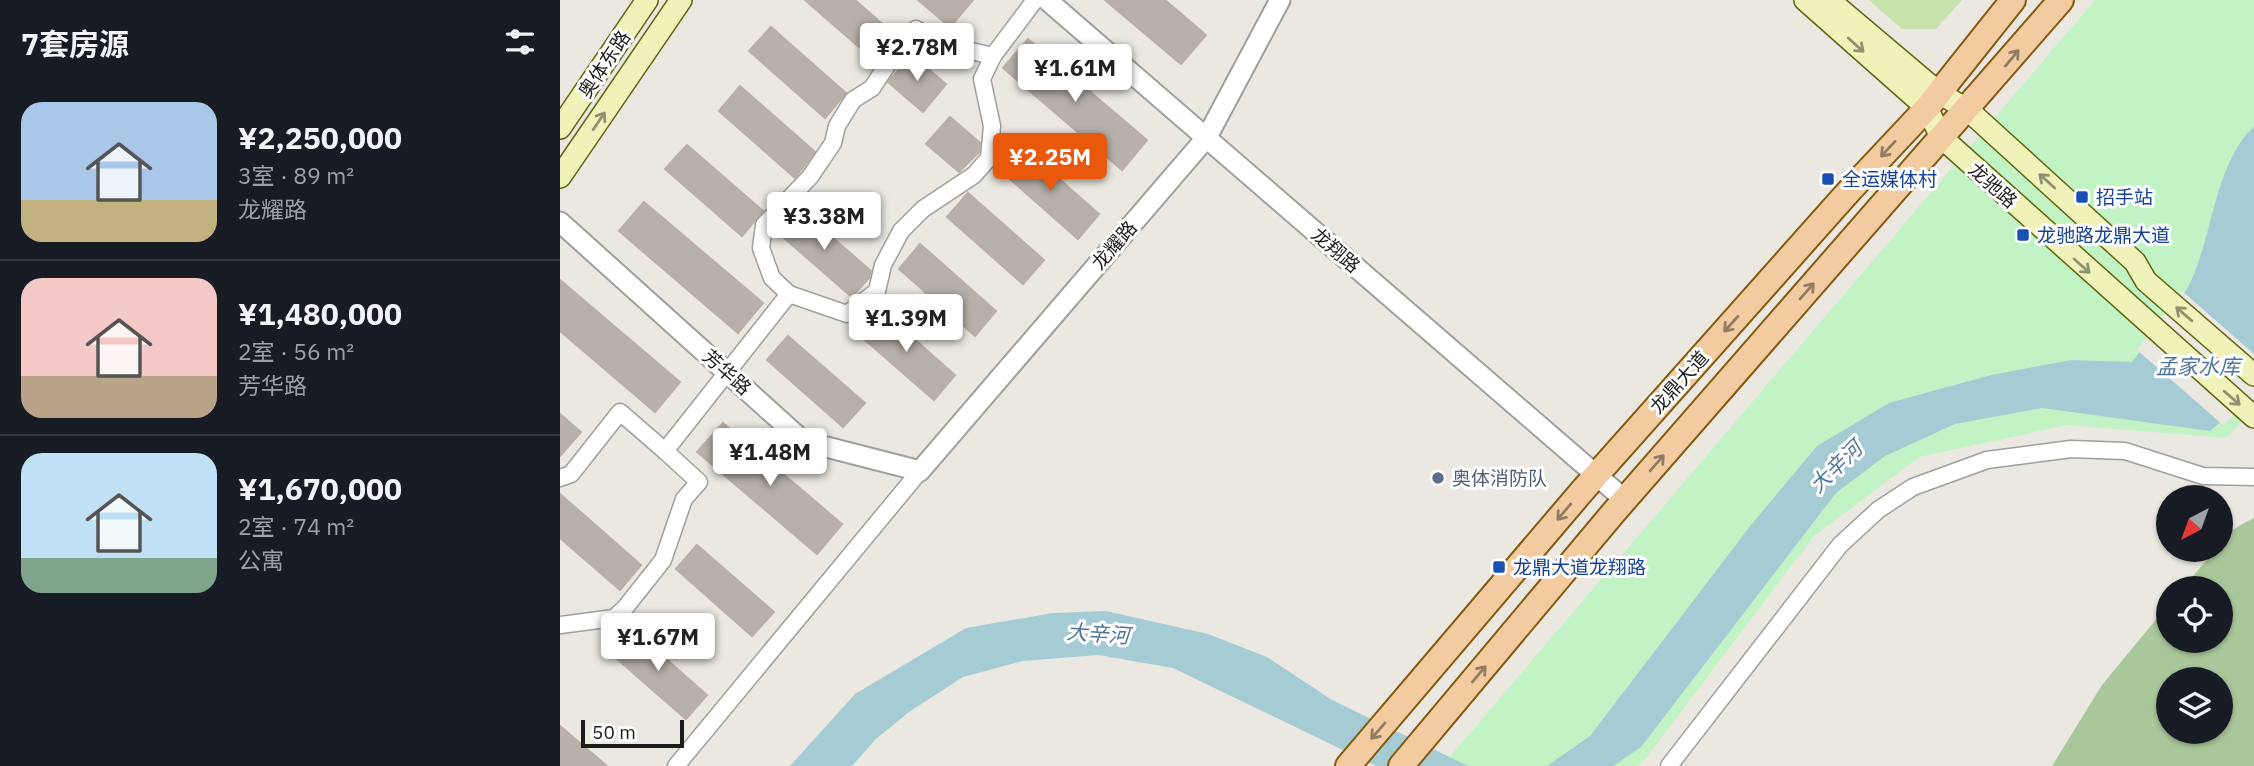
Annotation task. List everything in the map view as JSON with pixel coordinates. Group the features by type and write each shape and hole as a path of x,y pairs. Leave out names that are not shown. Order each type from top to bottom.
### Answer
{"main road":[{"name":"奥体东路","path":"560,128 647,0"},
{"path":"560,177 681,0"},
{"name":"龙驰路","path":"1805,0 1933,101 1968,110 2135,262 2146,281 2254,375"},
{"name":"龙驰路","path":"1829,0 1933,101 1941,137 2125,305 2254,417"},
{"name":"龙鼎大道","path":"1348,766 1596,476 1850,190 1933,101 2013,0"},
{"name":"龙鼎大道","path":"1401,766 1625,500 1941,137 1968,110 2061,0"}],"street":[{"path":"993,56 971,51 960,41 940,45 916,29 897,50 872,88 853,100 837,126 833,143 810,177 764,225 761,248 765,262 772,278 789,295 847,314 877,291 883,265 901,231 923,209 974,175 989,158 992,126 982,79 993,56 1035,0"},
{"name":"龙翔路","path":"1047,0 1625,500"},
{"name":"龙耀路","path":"920,471 1207,137 1280,0"},
{"name":"芳华路","path":"560,222 803,441 920,471"},
{"path":"665,451 729,374 789,295"},
{"path":"560,478 571,474 620,412 699,482 684,499 663,560 643,587 614,618 560,625"},
{"path":"1670,766 1840,545 1878,509 1913,487 1987,460 2071,449 2126,451 2203,475 2254,477"},
{"path":"677,766 920,471"}],"green space":[{"path":"1869,0 1962,0 1936,29 1902,29"},
{"path":"2095,0 2254,0 2254,410 2226,438 2067,425 1919,457 1814,536 1646,758 1637,766 1442,766"},
{"path":"2254,518 2254,766 2052,766 2102,685 2156,620 2156,653 2233,653 2233,576 2193,576 2205,562 2233,562 2233,530"}],"water":[{"name":"孟家水库","path":"2254,126 2254,394 2210,431 2042,408 1955,424 1885,456 1836,493 1641,747 1613,766 1547,766 1590,736 1751,525 1817,446 1889,403 1991,375 2071,360 2132,362 2187,289 2203,248 2221,183 2240,143"},
{"name":"大辛河","path":"1106,611 1208,634 1267,657 1332,700 1468,766 1376,766 1173,668 1098,655 1023,661 963,677 909,712 876,739 852,766 790,766 855,694 966,628 1053,613"}],"pier":[{"path":"2181,290 2254,354 2254,398 2223,425 2137,350"}],"building":[{"path":"805,0 855,0 896,36 875,61"},
{"path":"918,0 973,0 950,27"},
{"path":"1105,0 1165,0 1206,35 1181,64"},
{"path":"771,27 846,93 825,118 749,51"},
{"path":"1028,39 1147,140 1122,170 1003,68"},
{"path":"912,55 946,84 923,112 888,82"},
{"path":"740,86 815,152 795,178 719,111"},
{"path":"950,117 980,143 979,152 959,172 926,144"},
{"path":"687,145 763,211 742,236 665,169"},
{"path":"1023,147 1099,214 1078,239 1002,172"},
{"path":"968,193 1044,260 1023,284 947,217"},
{"path":"644,202 763,303 738,333 619,231"},
{"path":"797,207 871,271 869,278 852,297 776,231"},
{"path":"920,244 996,311 975,336 899,269"},
{"path":"560,280 680,382 655,412 560,331"},
{"path":"879,308 955,375 934,400 857,333"},
{"path":"788,336 865,403 843,427 767,360"},
{"path":"560,414 581,432 560,456"},
{"path":"723,423 842,524 817,554 697,452"},
{"path":"560,494 641,565 620,590 560,538"},
{"path":"697,545 774,612 752,636 676,569"},
{"path":"631,628 707,695 686,719 609,652"},
{"path":"560,726 607,766 560,766"}],"place":[{"name":"全运媒体村","path":"1828,179"},
{"name":"招手站","path":"2082,197"},
{"name":"龙驰路龙鼎大道","path":"2023,235"},
{"name":"奥体消防队","path":"1438,478"},
{"name":"龙鼎大道龙翔路","path":"1499,567"}]}
